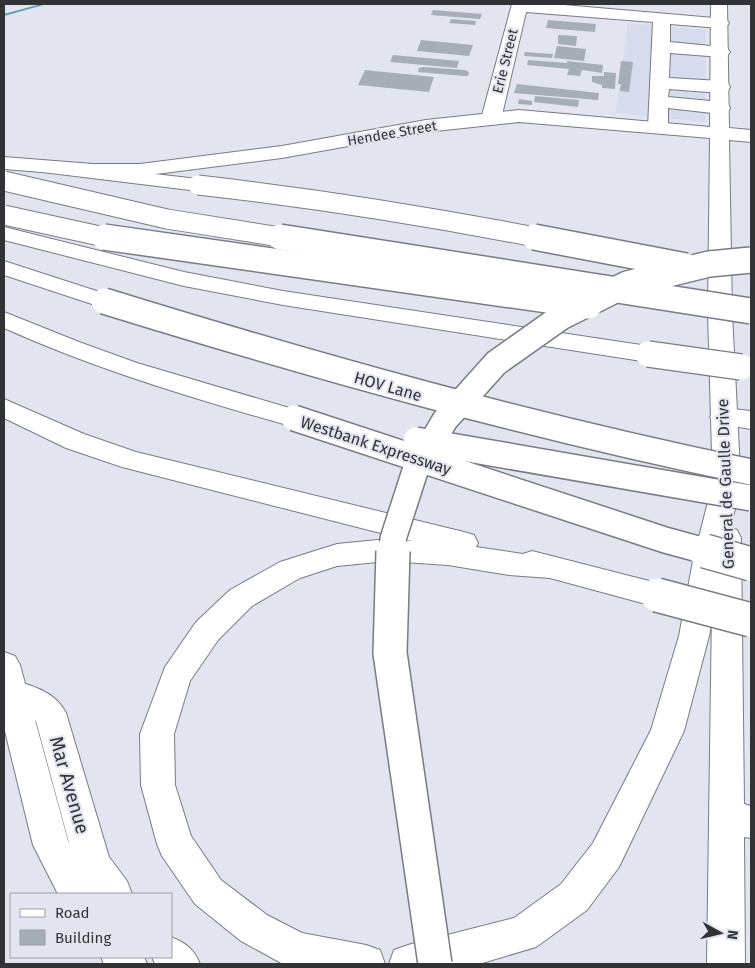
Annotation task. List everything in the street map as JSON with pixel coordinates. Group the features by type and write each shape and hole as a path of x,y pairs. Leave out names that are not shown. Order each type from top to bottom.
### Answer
{"main road":[{"name":"General de Gaulle Drive","path":"719,4 721,52 720,313 723,417 743,484 739,820 726,964"},
{"path":"519,5 720,23"},
{"name":"Erie Street","path":"491,119 519,5"},
{"path":"658,127 662,18"},
{"path":"662,47 721,52"},
{"path":"660,83 721,87"},
{"path":"660,102 721,108"},
{"name":"Hendee Street","path":"33,166 93,170 140,170 183,166 282,152 426,126 519,116 541,116 751,136"},
{"path":"4,163 277,194 426,216 751,279"},
{"path":"4,181 176,220 751,311"},
{"path":"4,215 114,239 751,329"},
{"path":"4,232 84,255 184,279 283,298 748,366"},
{"path":"435,964 390,653 393,539 415,471 444,420 496,363 560,317 627,284 709,264 751,260"},
{"name":"HOV Lane","path":"4,268 30,278 232,341 441,401 631,447 743,484"},
{"name":"Westbank Expressway","path":"4,319 70,348 128,369 294,418 665,540 751,564"},
{"path":"4,337 70,348"},
{"path":"4,408 76,440 132,460 447,538 751,620"},
{"path":"723,417 751,420"},
{"path":"294,418 743,484 708,561 694,636 667,731 606,855 574,897 523,934 408,964"},
{"path":"366,964 347,962 297,951 254,928 208,892 175,844 158,785 157,734 176,676 207,630 242,598 290,570 337,556 388,550 448,554 509,564 550,567"},
{"name":"Mar Avenue","path":"6,682 51,846 76,893"},
{"name":"Mar Avenue","path":"6,682 50,713 93,865 113,893"}],"shaded area":[{"path":"628,23 706,30 705,122 616,113"}],"building":[{"path":"433,10 482,14 480,19 431,15"},
{"path":"451,19 476,21 475,25 449,23"},
{"path":"548,20 596,24 595,32 546,28"},
{"path":"558,35 577,36 576,46 558,44"},
{"path":"421,40 473,45 469,56 417,51"},
{"path":"557,46 586,49 584,61 554,58"},
{"path":"525,52 553,54 552,58 524,56"},
{"path":"393,55 459,61 457,68 390,62"},
{"path":"528,60 567,63 567,61 603,65 602,73 582,70 580,76 567,75 569,69 527,65"},
{"path":"621,61 633,62 629,92 620,91 621,84 618,84"},
{"path":"419,68 465,70 469,72 468,76 464,76 418,72"},
{"path":"365,70 434,77 429,92 358,85"},
{"path":"604,72 616,73 615,89 602,88 602,85 592,82 592,76 604,76"},
{"path":"517,84 599,93 598,100 514,93"},
{"path":"535,96 579,100 578,107 534,102"},
{"path":"519,99 532,101 532,105 518,104"}],"waterway":[{"path":"4,15 45,4"}]}
